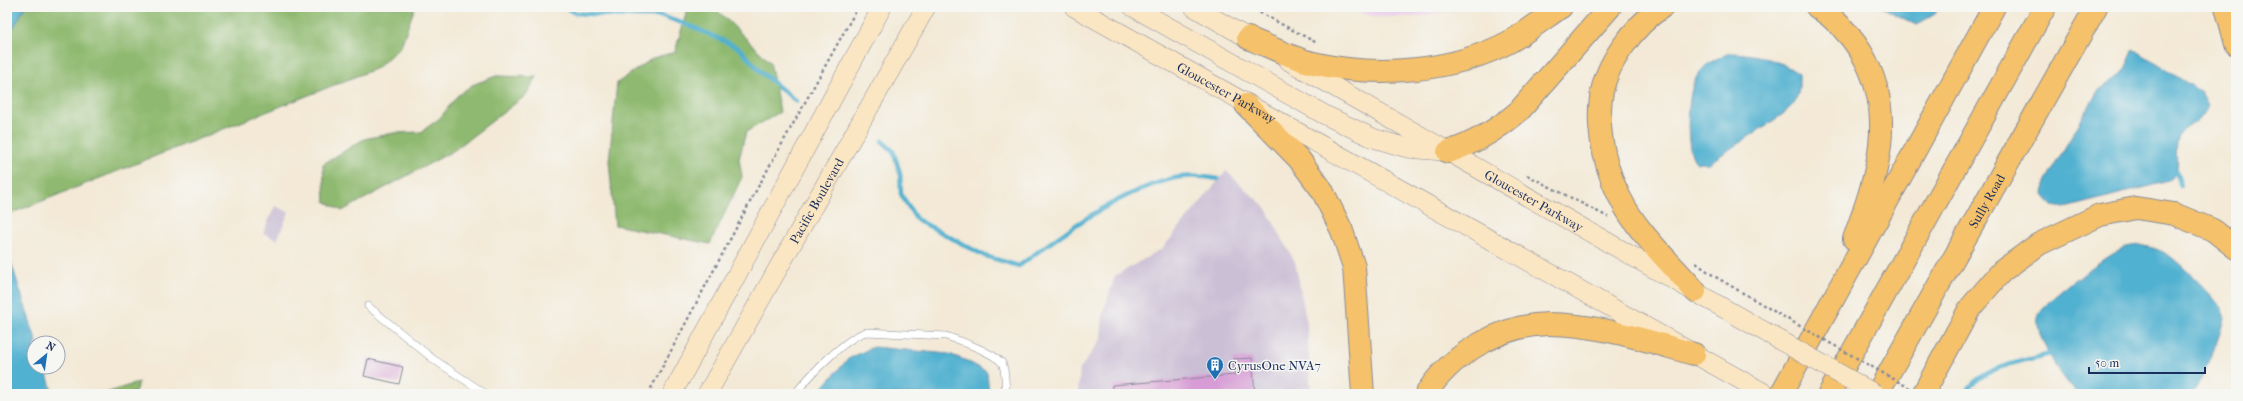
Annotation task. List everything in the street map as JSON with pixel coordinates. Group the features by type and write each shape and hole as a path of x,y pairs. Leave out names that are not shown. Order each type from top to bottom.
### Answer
{"highway":[{"path":"1248,38 1312,63 1375,72 1413,70 1478,54 1504,44 1561,7"},
{"path":"1448,152 1470,145 1503,125 1519,111 1610,7"},
{"path":"1662,7 1638,29 1621,50 1607,76 1601,98 1600,120 1604,150 1612,179 1625,207 1640,228 1695,291"},
{"path":"1817,7 1849,33 1867,63 1880,96 1882,128 1877,168 1860,223 1831,302"},
{"path":"1781,394 1994,7"},
{"path":"1829,394 2045,7"},
{"name":"Sully Road","path":"1876,394 2096,7"},
{"path":"2226,7 2236,44"},
{"path":"1246,105 1300,159 1322,190 1342,231 1354,267 1363,394"},
{"path":"1922,394 1970,308 2002,271 2039,244 2100,215 2136,208 2174,214 2212,230 2236,248"},
{"path":"1426,394 1443,372 1458,358 1487,340 1516,330 1548,324 1623,334 1694,354"}],"main road":[{"path":"672,394 882,7"},
{"name":"Pacific Boulevard","path":"707,394 926,7"},
{"name":"Gloucester Parkway","path":"1074,7 1246,105 1766,394"},
{"path":"1133,7 1325,115 1372,138 1407,148 1448,152"},
{"name":"Gloucester Parkway","path":"1194,7 1876,394"}],"lane":[{"path":"368,306 433,359 486,394"},
{"path":"795,394 844,344 856,335 866,332 946,336 958,340 996,358 1003,364 1006,394"}],"path":[{"path":"648,394 758,187 858,7"},
{"path":"1249,7 1319,44"},
{"path":"1526,174 1610,217"},
{"path":"1694,261 1714,276 1777,313 1922,394"}],"shaded area":[{"path":"1337,7 1475,7 1415,17 1376,17"},
{"path":"1226,171 1265,207 1295,262 1307,324 1311,394 1078,394 1080,369 1101,339 1103,313 1115,276 1163,248"},
{"path":"275,206 289,212 277,240 263,233"}],"green space":[{"path":"7,7 415,7 401,46 377,68 7,215"},
{"path":"688,7 714,7 770,62 780,112 746,132 739,159 742,177 710,244 615,225 609,161 617,83 653,58 675,52"},
{"path":"496,76 537,77 525,96 453,151 342,211 325,201 323,164 364,139 394,133 421,132 440,118 457,96 472,85"},
{"path":"139,382 134,394 103,394"}],"water":[{"path":"7,7 25,7 7,39"},
{"path":"1882,7 1939,7 1935,14 1916,25"},
{"path":"2134,49 2201,92 2208,105 2202,116 2181,132 2179,136 2176,148 2176,165 2173,176 2169,181 2065,208 2053,206 2044,195 2045,182 2098,91 2118,77 2125,69"},
{"path":"1730,53 1748,54 1766,58 1792,69 1799,74 1799,87 1796,100 1783,114 1709,163 1697,163 1690,148 1688,122 1693,85 1702,69 1720,57"},
{"path":"2140,245 2151,247 2167,254 2198,282 2221,308 2224,314 2224,320 2212,354 2193,394 2078,394 2057,368 2044,345 2038,323 2039,314 2043,308 2062,290 2099,262 2120,249 2128,246"},
{"path":"7,250 34,335 26,335 26,375 47,375 53,394 7,394"},
{"path":"873,347 949,354 967,361 987,372 989,394 817,394 848,359"}],"building":[{"name":"CyrusOne NVA7","path":"1252,358 1255,394 1112,394 1112,385 1235,375 1233,359"},
{"path":"368,359 403,367 399,384 364,376"}],"waterway":[{"path":"565,7 575,13 662,16 693,27 739,48 762,73 796,101"},
{"path":"882,141 893,151 900,173 901,194 916,219 985,256 1019,266 1071,228 1128,195 1173,178 1192,176 1218,179"},
{"path":"2176,172 2181,186"},
{"path":"1965,394 1981,377 1991,371 2003,366 2050,354"}],"place":[{"name":"CyrusOne NVA7","path":"1215,380"}]}
